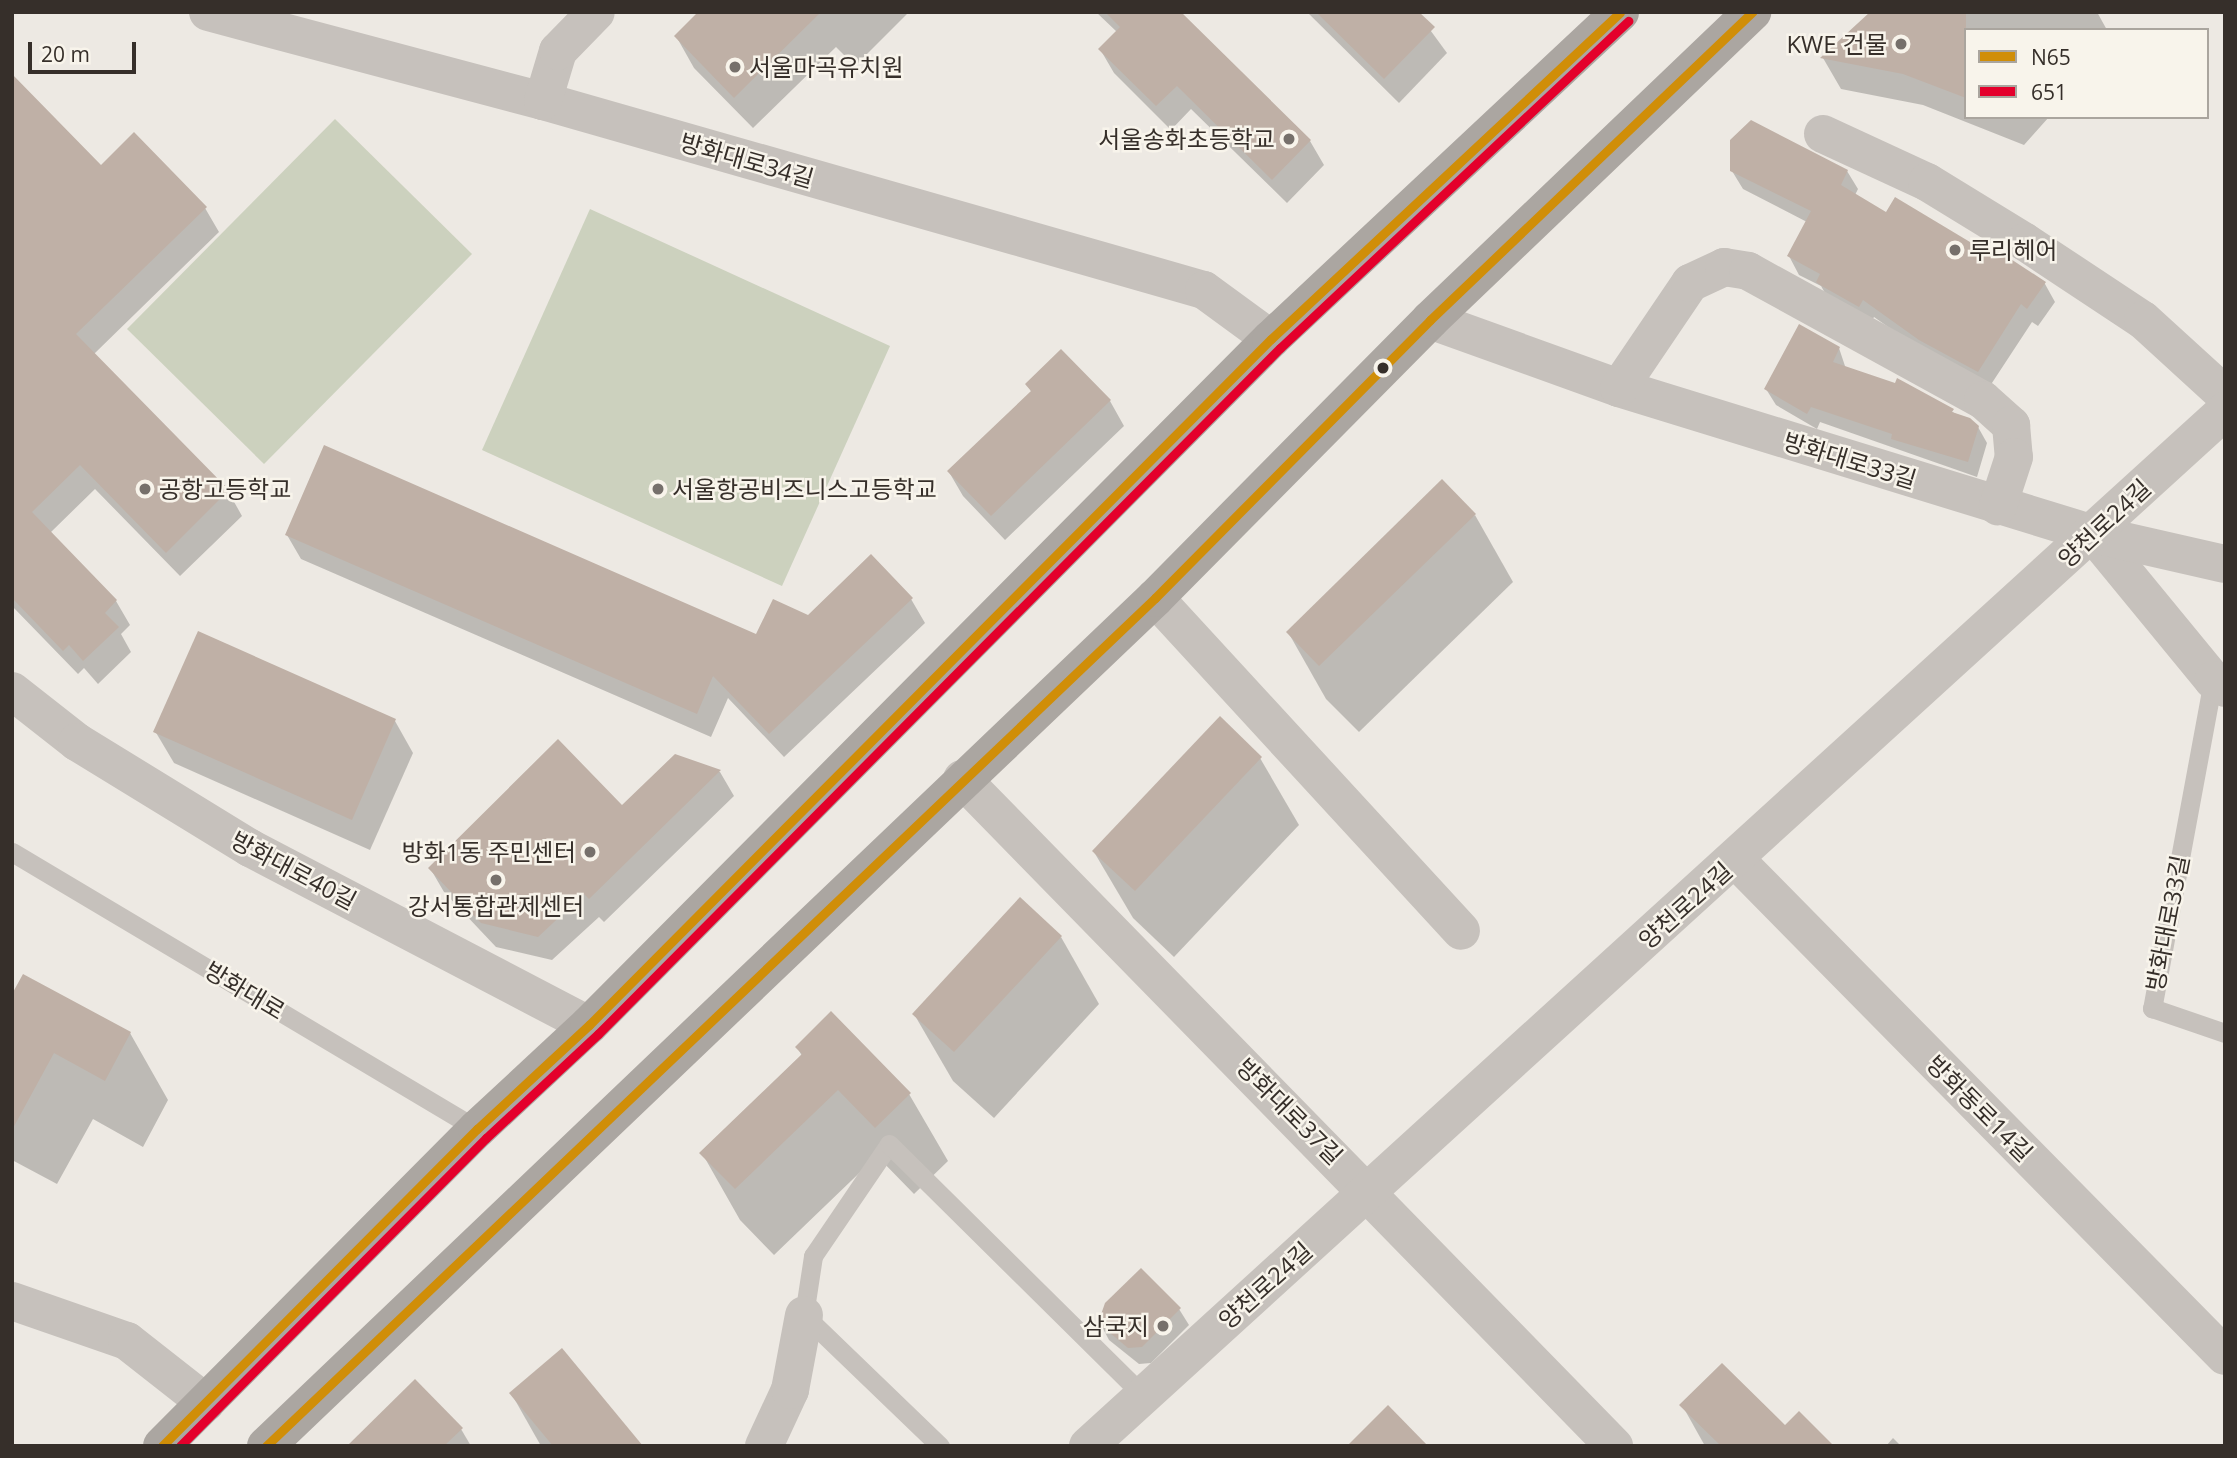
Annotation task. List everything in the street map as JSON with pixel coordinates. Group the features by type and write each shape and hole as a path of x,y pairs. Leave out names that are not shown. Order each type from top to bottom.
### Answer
{"main road":[{"path":"162,1446 477,1129 589,1026 1271,339 1620,12"},
{"path":"266,1446 962,779 1155,598 1430,320 1752,12"}],"street":[{"name":"방화대로34길","path":"208,12 543,102 1205,290 1271,339"},
{"path":"543,102 558,51 596,12"},
{"path":"1824,134 1927,182 2025,242 2143,320 2225,395"},
{"path":"1619,388 1690,283 1724,267 1748,271 1983,400 2011,425 2014,457 1998,506"},
{"name":"방화대로33길","path":"1430,320 1619,388 2093,534 2219,684"},
{"name":"양천로24길","path":"1088,1446 2093,534 2225,411"},
{"path":"2093,534 2225,564"},
{"path":"1155,598 1461,931"},
{"name":"방화대로40길","path":"12,691 77,743 250,848 589,1026"},
{"name":"방화대로37길","path":"962,779 1369,1191 1614,1446"},
{"name":"방화동로14길","path":"1735,859 2225,1356"},
{"path":"12,1301 127,1341 206,1403"},
{"path":"764,1446 790,1390 804,1315"}],"lane":[{"name":"방화대로33길","path":"2219,684 2152,1008 2225,1032"},
{"name":"방화대로","path":"12,852 477,1129"},
{"path":"940,1446 804,1315 813,1256 889,1144 1143,1395"}],"green space":[{"path":"335,119 472,254 264,464 127,329"},
{"path":"590,209 890,346 782,586 482,450"}],"building":[{"name":"서울마곡유치원","path":"698,12 821,12 734,98 674,36"},
{"name":"서울송화초등학교","path":"1105,12 1181,12 1311,140 1272,180 1177,86 1156,106 1098,49 1120,27"},
{"path":"1316,12 1419,12 1435,27 1384,79"},
{"name":"KWE 건물","path":"1870,12 1966,12 1964,97 1903,74 1820,58"},
{"path":"12,74 101,165 134,132 207,207 76,334 229,490 166,553 80,465 32,512 117,600 105,613 119,627 83,661 69,645 63,651 12,598"},
{"path":"1751,120 1848,170 1841,185 1886,212 1895,197 1990,254 1994,248 2046,282 2027,309 2021,304 1978,372 1919,340 1863,300 1859,307 1820,285 1816,282 1820,274 1787,256 1811,211 1730,171 1730,140"},
{"path":"1799,324 1840,347 1833,362 1895,383 1897,378 1954,409 1952,412 1970,418 1979,426 1968,462 1891,439 1892,434 1811,407 1807,414 1764,389"},
{"path":"1061,349 1111,400 991,516 947,471 1031,391 1025,384"},
{"path":"324,445 756,634 773,599 808,615 871,554 913,598 769,734 713,676 697,714 285,535"},
{"path":"1442,479 1476,514 1319,666 1286,632"},
{"path":"198,631 396,719 352,820 153,732"},
{"path":"1220,716 1262,757 1135,891 1092,851"},
{"path":"558,739 622,805 675,754 721,770 589,899 584,894 538,937 481,923 428,868"},
{"path":"1020,897 1062,936 954,1052 912,1014"},
{"path":"23,974 131,1032 105,1081 54,1053 12,1130 12,994"},
{"path":"831,1011 911,1093 875,1128 838,1090 735,1189 699,1153 802,1054 795,1047"},
{"path":"1141,1268 1181,1308 1142,1347 1128,1348 1098,1323 1105,1303"},
{"path":"562,1348 643,1446 553,1446 509,1393"},
{"path":"1722,1363 1785,1425 1799,1411 1834,1446 1721,1446 1679,1405"},
{"path":"415,1379 463,1428 444,1446 347,1446"},
{"path":"1388,1405 1428,1446 1347,1446"}],"transit line":[{"name":"N65","path":"162,1446 477,1129 589,1025 1271,339 1620,12"},
{"name":"N65","path":"266,1446 1155,598 1430,320 1752,12"},
{"name":"651","path":"180,1446 486,1138 598,1034 1280,348 1628,21"}],"place":[{"name":"KWE 건물","path":"1901,44"},
{"name":"서울마곡유치원","path":"735,67"},
{"name":"서울송화초등학교","path":"1289,139"},
{"name":"루리헤어","path":"1955,250"},
{"name":"공항고등학교","path":"145,489"},
{"name":"서울항공비즈니스고등학교","path":"658,489"},
{"name":"방화1동 주민센터","path":"590,852"},
{"name":"강서통합관제센터","path":"496,880"},
{"name":"삼국지","path":"1163,1326"}]}
